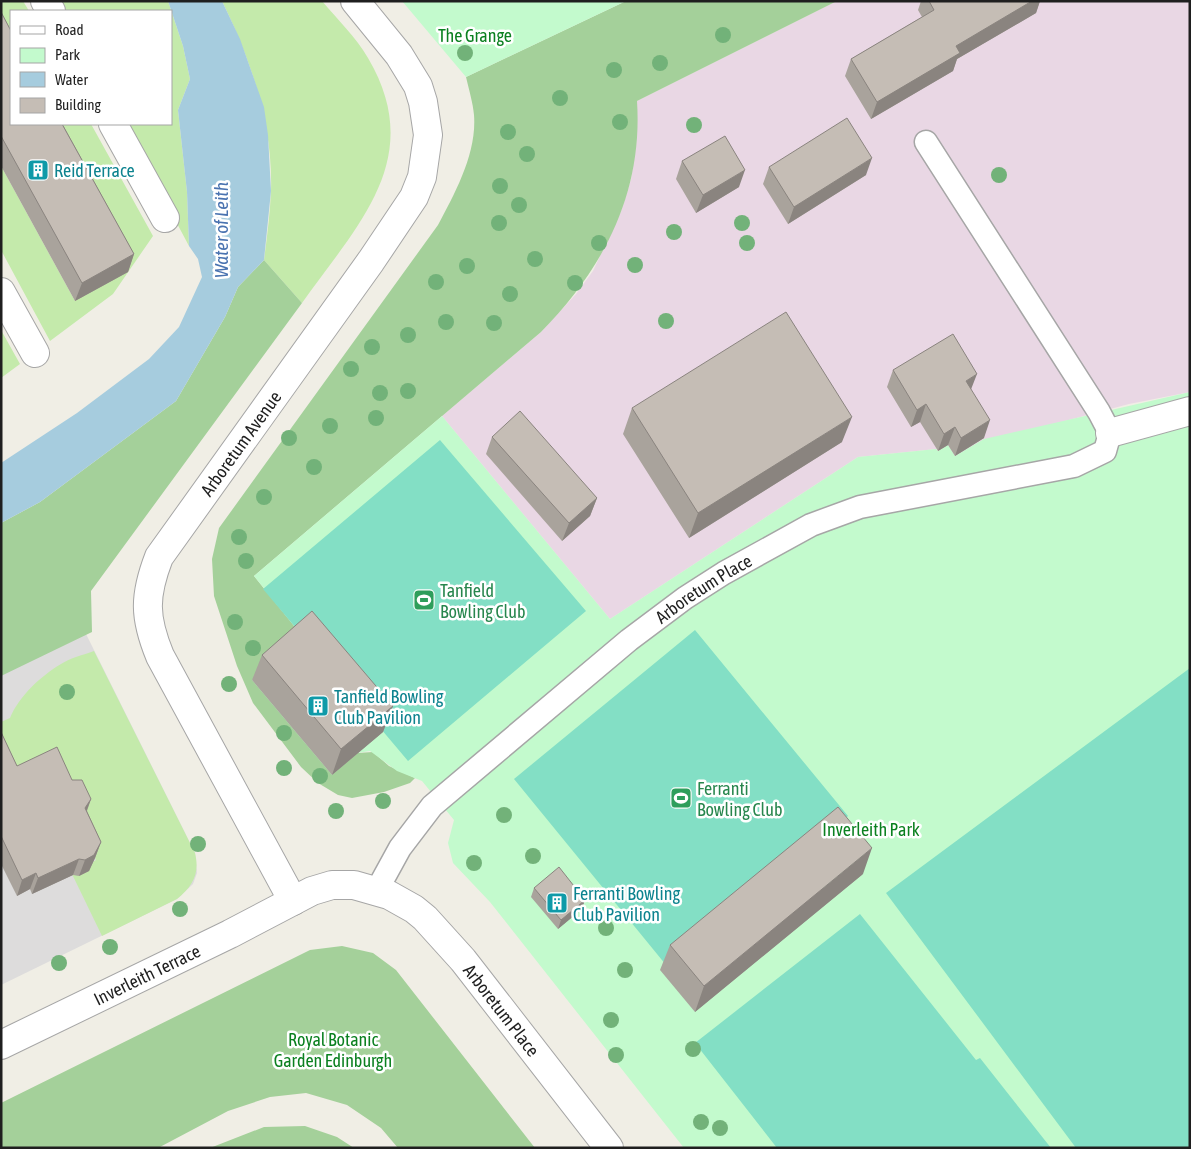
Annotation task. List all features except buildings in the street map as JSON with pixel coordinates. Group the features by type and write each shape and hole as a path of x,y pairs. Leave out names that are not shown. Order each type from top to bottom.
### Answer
{"street":[{"name":"Arboretum Avenue","path":"293,901 163,662 149,625 148,585 158,557 371,261 414,197 422,177 428,136 423,102 418,86 399,55 356,1"},
{"path":"113,125 165,218"},
{"path":"1,292 35,353"},
{"path":"1110,433 1190,412"},
{"name":"Arboretum Place","path":"293,901 312,891 332,885 354,885 376,890 414,909 436,930 462,960 609,1148"},
{"name":"Inverleith Terrace","path":"1,1045 230,934 293,901"}],"lane":[{"path":"926,142 1099,412 1110,433"},
{"name":"Arboretum Place","path":"376,890 400,848 420,819 438,800 629,640 685,598 724,573 811,525 860,507 1074,466 1105,451 1110,433"}],"shaded area":[{"path":"837,1 1190,1 1190,392 1129,404 978,444 955,456 936,449 858,457 610,619 442,416 541,332 576,294 593,271 622,209 631,179 636,146 637,101"},
{"path":"86,634 195,853 197,873 193,884 177,899 1,985 1,675"}],"green space":[{"path":"1,1 23,1 28,10 10,10 10,58 1,42"},
{"path":"57,1 168,1 171,10 62,10"},
{"path":"222,1 322,1 363,50 384,94 390,127 388,159 378,188 363,217 302,303 264,260 271,191 268,141 264,117 251,70"},
{"name":"The Grange","path":"402,1 626,1 466,77"},
{"path":"626,1 837,1 637,101 637,135 633,167 626,198 615,227 601,255 563,307 541,332 254,576 303,637 357,753 373,752 389,766 415,778 410,783 384,792 352,798 338,795 318,783 301,767 253,703 237,666 214,596 212,559 219,528 438,225 464,172 472,144 474,115 466,77"},
{"path":"172,13 183,46 190,79 178,110 187,192 189,246 125,125 172,125"},
{"path":"46,125 92,125 153,236 113,294 50,341 1,250 1,166 75,301"},
{"path":"264,260 302,303 91,591 92,632 1,676 1,523 40,502 176,401 225,317 238,287"},
{"path":"1,330 20,364 1,378"},
{"name":"Inverleith Park","path":"1190,392 1190,1148 684,1148 490,902 453,863 448,843 454,820 422,781 397,771 370,751 357,753 332,775 252,680 303,637 254,576 442,416 610,619 858,457 936,449 938,451 948,445 955,456 984,439"},
{"name":"Tanfield Bowling Club","path":"440,440 586,611 408,761 263,589"},
{"name":"Ferranti Bowling Club","path":"695,630 848,816 666,965 514,779"},
{"path":"94,651 195,853 197,867 191,884 177,899 102,936 72,874 96,860 79,824 1,771 1,722 10,718 25,694 46,674 68,660"},
{"path":"1190,668 1190,1148 1076,1148 886,893"},
{"path":"860,914 976,1060 980,1058 1051,1148 777,1148 695,1043"},
{"name":"Royal Botanic Garden Edinburgh","path":"342,946 373,953 396,970 535,1148 398,1148 381,1128 347,1105 306,1093 270,1097 228,1111 158,1148 1,1148 1,1103 310,950"},
{"path":"305,1126 337,1137 354,1148 210,1148 264,1127"}],"water":[{"name":"Water of Leith","path":"168,1 222,1 240,39 264,107 268,135 271,191 264,260 238,287 225,317 176,401 40,502 1,523 1,463 77,413 149,359 179,327 202,277 198,259 189,246 187,192 178,110 190,79 183,46"}],"place":[{"name":"Reid Terrace","path":"38,170"},
{"name":"Tanfield Bowling Club","path":"424,600"},
{"name":"Tanfield Bowling Club Pavilion","path":"318,706"},
{"name":"Ferranti Bowling Club","path":"681,798"},
{"name":"Ferranti Bowling Club Pavilion","path":"557,903"}]}
